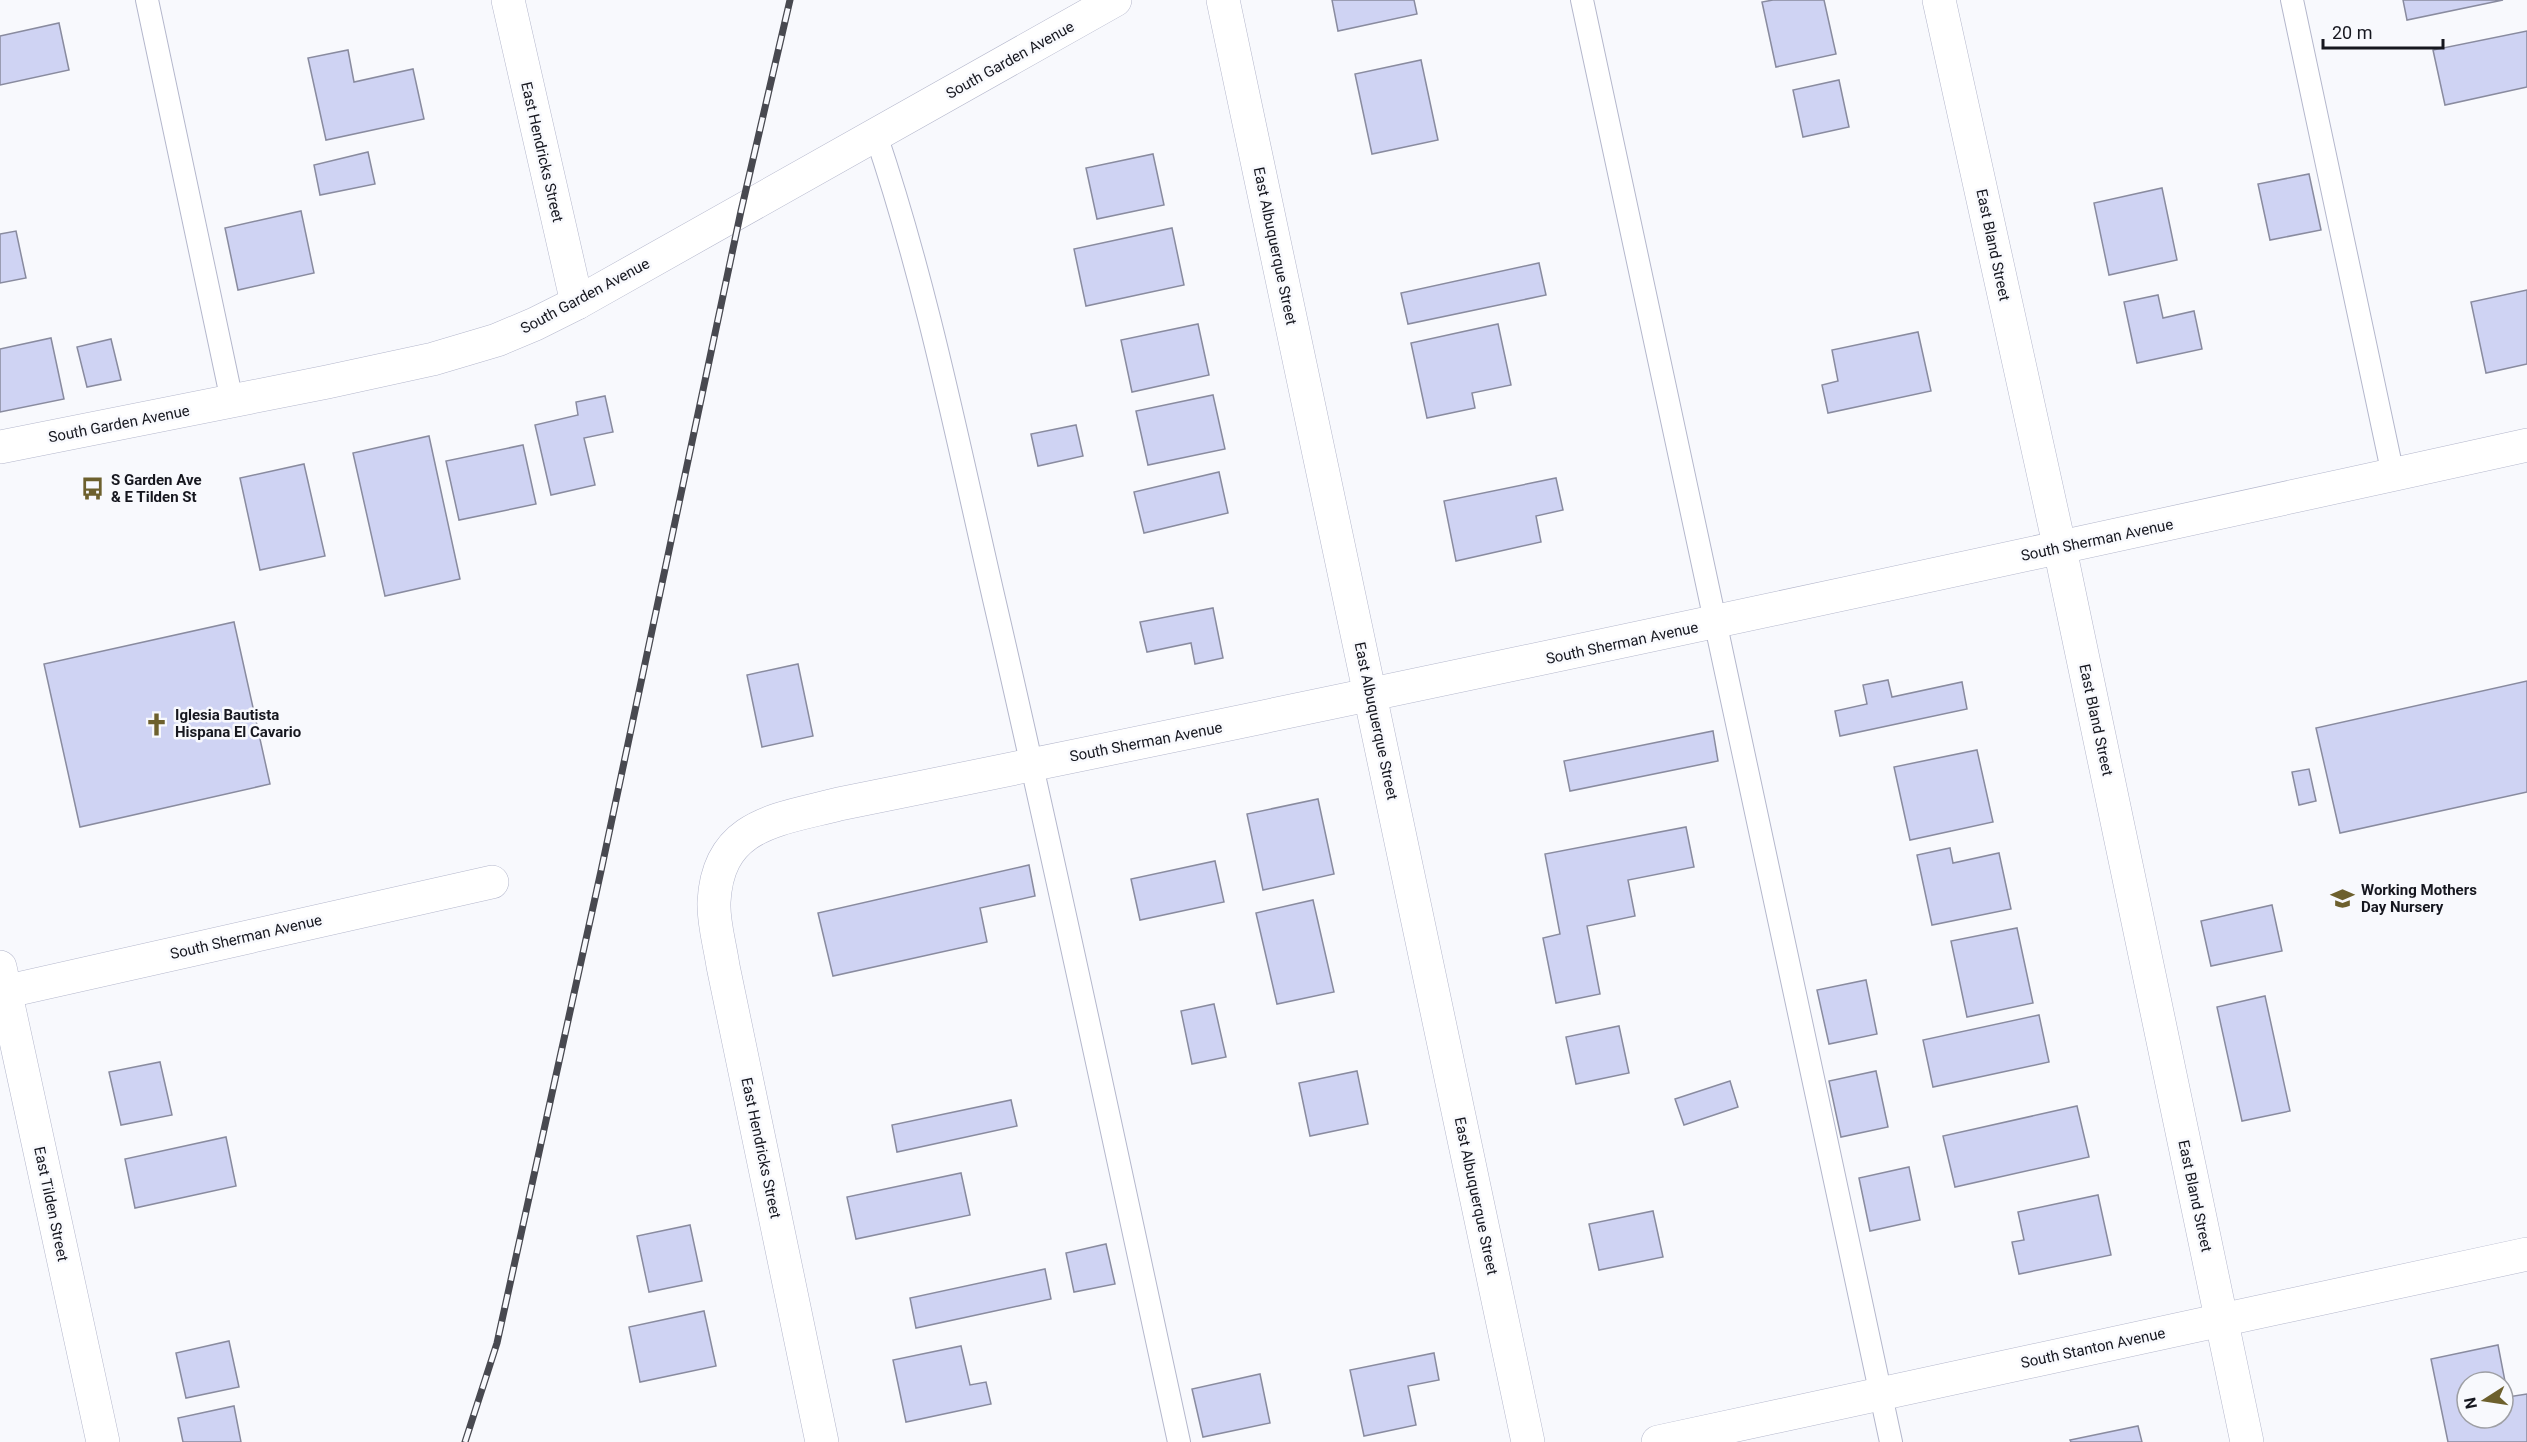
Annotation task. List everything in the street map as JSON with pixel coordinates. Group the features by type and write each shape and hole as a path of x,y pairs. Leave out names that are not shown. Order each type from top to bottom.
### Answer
{"street":[{"name":"East Hendricks Street","path":"508,0 577,303"},
{"name":"South Garden Avenue","path":"0,447 412,363 480,346 535,324 577,303 1115,0"},
{"name":"East Albuquerque Street","path":"1223,0 1528,1442"},
{"name":"East Bland Street","path":"1939,0 2060,549 2247,1442"},
{"name":"South Sherman Avenue","path":"725,854 748,833 773,822 839,804 1370,696 2060,549 2527,446"},
{"name":"East Hendricks Street","path":"725,854 714,903 723,966 822,1442"},
{"name":"South Sherman Avenue","path":"2,984 492,882"},
{"name":"East Tilden Street","path":"2,984 103,1442"},
{"name":"South Stanton Avenue","path":"1658,1442 2527,1254"}],"lane":[{"path":"147,0 232,401"},
{"path":"1582,0 1891,1442"},
{"path":"2292,0 2393,475"},
{"path":"876,135 914,254 1032,765 1179,1442"}],"building":[{"path":"1332,0 1414,0 1417,14 1338,31"},
{"path":"1824,0 1836,54 1776,67 1762,2"},
{"path":"2403,0 2503,0 2407,20"},
{"path":"59,23 69,70 0,85 0,36"},
{"path":"2527,31 2527,87 2445,105 2433,50"},
{"path":"348,50 354,82 413,69 424,119 326,140 308,58"},
{"path":"1421,60 1438,140 1372,154 1355,74"},
{"path":"1839,80 1849,127 1803,137 1793,90"},
{"path":"368,152 375,184 320,195 314,165"},
{"path":"1153,154 1164,205 1097,219 1086,168"},
{"path":"2309,174 2321,230 2270,240 2258,184"},
{"path":"2162,188 2177,260 2109,275 2094,203"},
{"path":"301,211 314,273 238,290 225,228"},
{"path":"1172,228 1184,285 1086,306 1074,249"},
{"path":"16,231 26,278 0,283 0,234"},
{"path":"1539,263 1546,295 1408,324 1401,293"},
{"path":"2527,290 2527,364 2486,373 2471,302"},
{"path":"2158,295 2163,318 2194,311 2202,349 2137,363 2124,302"},
{"path":"1198,324 1209,375 1132,392 1121,340"},
{"path":"1498,324 1511,385 1472,393 1475,408 1427,418 1411,343"},
{"path":"1918,332 1931,391 1828,413 1822,385 1838,381 1832,350"},
{"path":"51,338 64,399 0,412 0,349"},
{"path":"111,339 121,380 87,387 77,347"},
{"path":"1213,395 1225,449 1148,465 1136,411"},
{"path":"605,396 613,432 584,438 595,485 551,495 535,425 578,415 576,402"},
{"path":"1076,425 1083,456 1038,466 1031,434"},
{"path":"429,436 460,579 385,596 353,453"},
{"path":"523,445 536,504 459,520 446,461"},
{"path":"304,464 325,556 260,570 240,478"},
{"path":"1219,472 1228,513 1144,533 1134,492"},
{"path":"1556,478 1563,510 1536,516 1541,542 1456,561 1444,501"},
{"path":"1213,608 1223,658 1195,664 1191,643 1147,652 1140,622"},
{"name":"Iglesia Bautista Hispana El Cavario","path":"234,622 270,784 80,827 44,664"},
{"path":"798,664 813,736 762,747 747,675"},
{"path":"1888,680 1892,697 1962,682 1967,709 1840,736 1835,711 1867,704 1863,685"},
{"path":"2527,681 2527,792 2340,833 2316,728"},
{"path":"1713,731 1718,761 1570,791 1564,761"},
{"path":"1977,750 1993,822 1910,840 1894,767"},
{"path":"2309,769 2316,801 2299,805 2292,772"},
{"path":"1318,799 1334,874 1263,890 1247,814"},
{"path":"1686,827 1694,867 1628,880 1635,916 1587,926 1600,994 1556,1003 1543,938 1560,934 1545,854"},
{"path":"1950,848 1953,863 1999,853 2011,909 1932,925 1917,855"},
{"path":"1215,861 1224,902 1140,920 1131,879"},
{"path":"1029,865 1035,896 980,908 987,942 833,976 818,913"},
{"path":"1313,900 1334,992 1277,1004 1256,913"},
{"path":"2272,905 2282,951 2211,966 2201,921"},
{"path":"2017,928 2033,1003 1967,1017 1951,941"},
{"path":"1866,980 1877,1034 1829,1044 1817,990"},
{"path":"2265,996 2290,1111 2242,1121 2217,1007"},
{"path":"1214,1004 1226,1057 1192,1064 1181,1011"},
{"path":"2039,1015 2049,1062 1933,1087 1923,1040"},
{"path":"1619,1026 1629,1073 1576,1084 1566,1037"},
{"path":"160,1062 172,1115 121,1125 109,1072"},
{"path":"1357,1071 1368,1124 1310,1136 1299,1083"},
{"path":"1876,1071 1888,1127 1841,1137 1829,1081"},
{"path":"1730,1081 1738,1107 1684,1125 1675,1099"},
{"path":"1011,1100 1017,1126 897,1152 892,1125"},
{"path":"2077,1106 2089,1157 1955,1187 1943,1136"},
{"path":"226,1137 236,1186 135,1208 125,1159"},
{"path":"1909,1167 1920,1220 1870,1231 1859,1178"},
{"path":"961,1173 970,1215 856,1239 847,1197"},
{"path":"2098,1195 2111,1255 2019,1274 2012,1242 2024,1240 2018,1212"},
{"path":"1653,1211 1663,1257 1599,1270 1589,1224"},
{"path":"690,1225 702,1281 649,1292 637,1236"},
{"path":"1106,1244 1115,1284 1074,1292 1066,1253"},
{"path":"1045,1269 1051,1299 916,1328 910,1298"},
{"path":"704,1311 716,1366 640,1382 629,1327"},
{"path":"229,1341 239,1387 186,1398 176,1353"},
{"path":"2498,1345 2503,1370 2455,1370 2455,1430 2515,1430 2515,1396 2527,1394 2527,1442 2448,1442 2431,1359"},
{"path":"961,1346 970,1385 986,1382 991,1404 906,1422 893,1360"},
{"path":"1434,1353 1439,1380 1408,1386 1416,1425 1364,1436 1350,1370"},
{"path":"1260,1374 1270,1423 1203,1437 1192,1389"},
{"path":"234,1406 241,1442 183,1442 178,1418"},
{"path":"2138,1426 2142,1442 2071,1442 2070,1440"}],"railway":[{"path":"465,1442 497,1343 601,871 741,211 790,0"}],"place":[{"name":"S Garden Ave & E Tilden St","path":"93,489"},
{"name":"Iglesia Bautista Hispana El Cavario","path":"157,724"},
{"name":"Working Mothers Day Nursery","path":"2343,899"}]}
